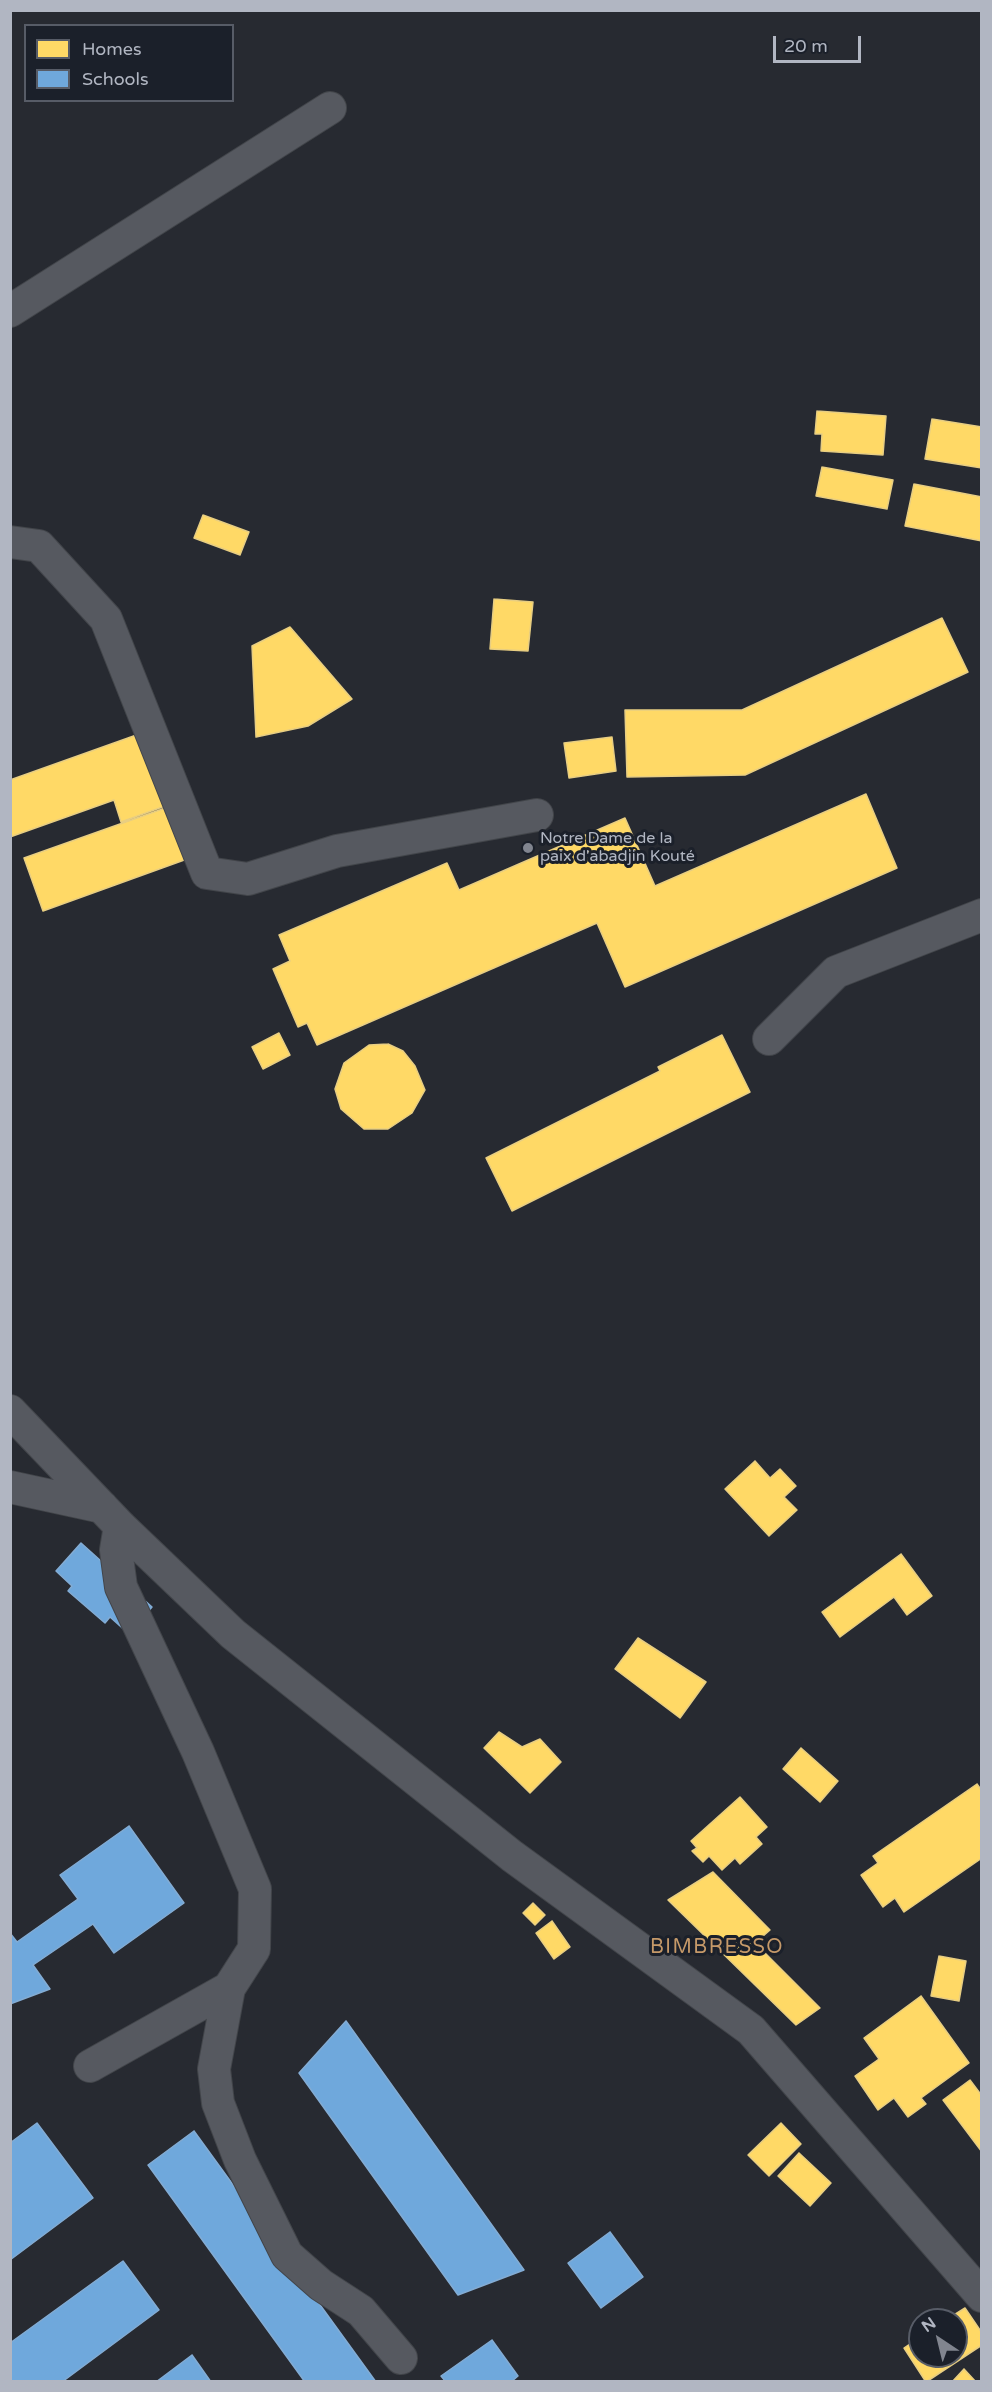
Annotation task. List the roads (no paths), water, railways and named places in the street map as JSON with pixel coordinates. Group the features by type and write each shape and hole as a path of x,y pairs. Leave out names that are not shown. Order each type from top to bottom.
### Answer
{"street":[{"path":"10,311 330,108"},
{"path":"10,542 39,546 106,619 207,873 248,879 337,851 537,815"},
{"path":"769,1039 836,972 981,915"},
{"path":"10,1411 111,1516 233,1634 512,1856 751,2030 981,2296"},
{"path":"10,1487 111,1516"},
{"path":"111,1516 122,1587 198,1752 255,1888 254,1948 229,1988 214,2069 219,2103 240,2160 287,2255 321,2285 361,2311 401,2358"},
{"path":"90,2067 229,1988"}],"place":[{"name":"Notre Dame de la paix d'abadjin Kouté","path":"528,848"}],"district":[{"name":"BIMBRESSO","path":"717,1948"}]}
